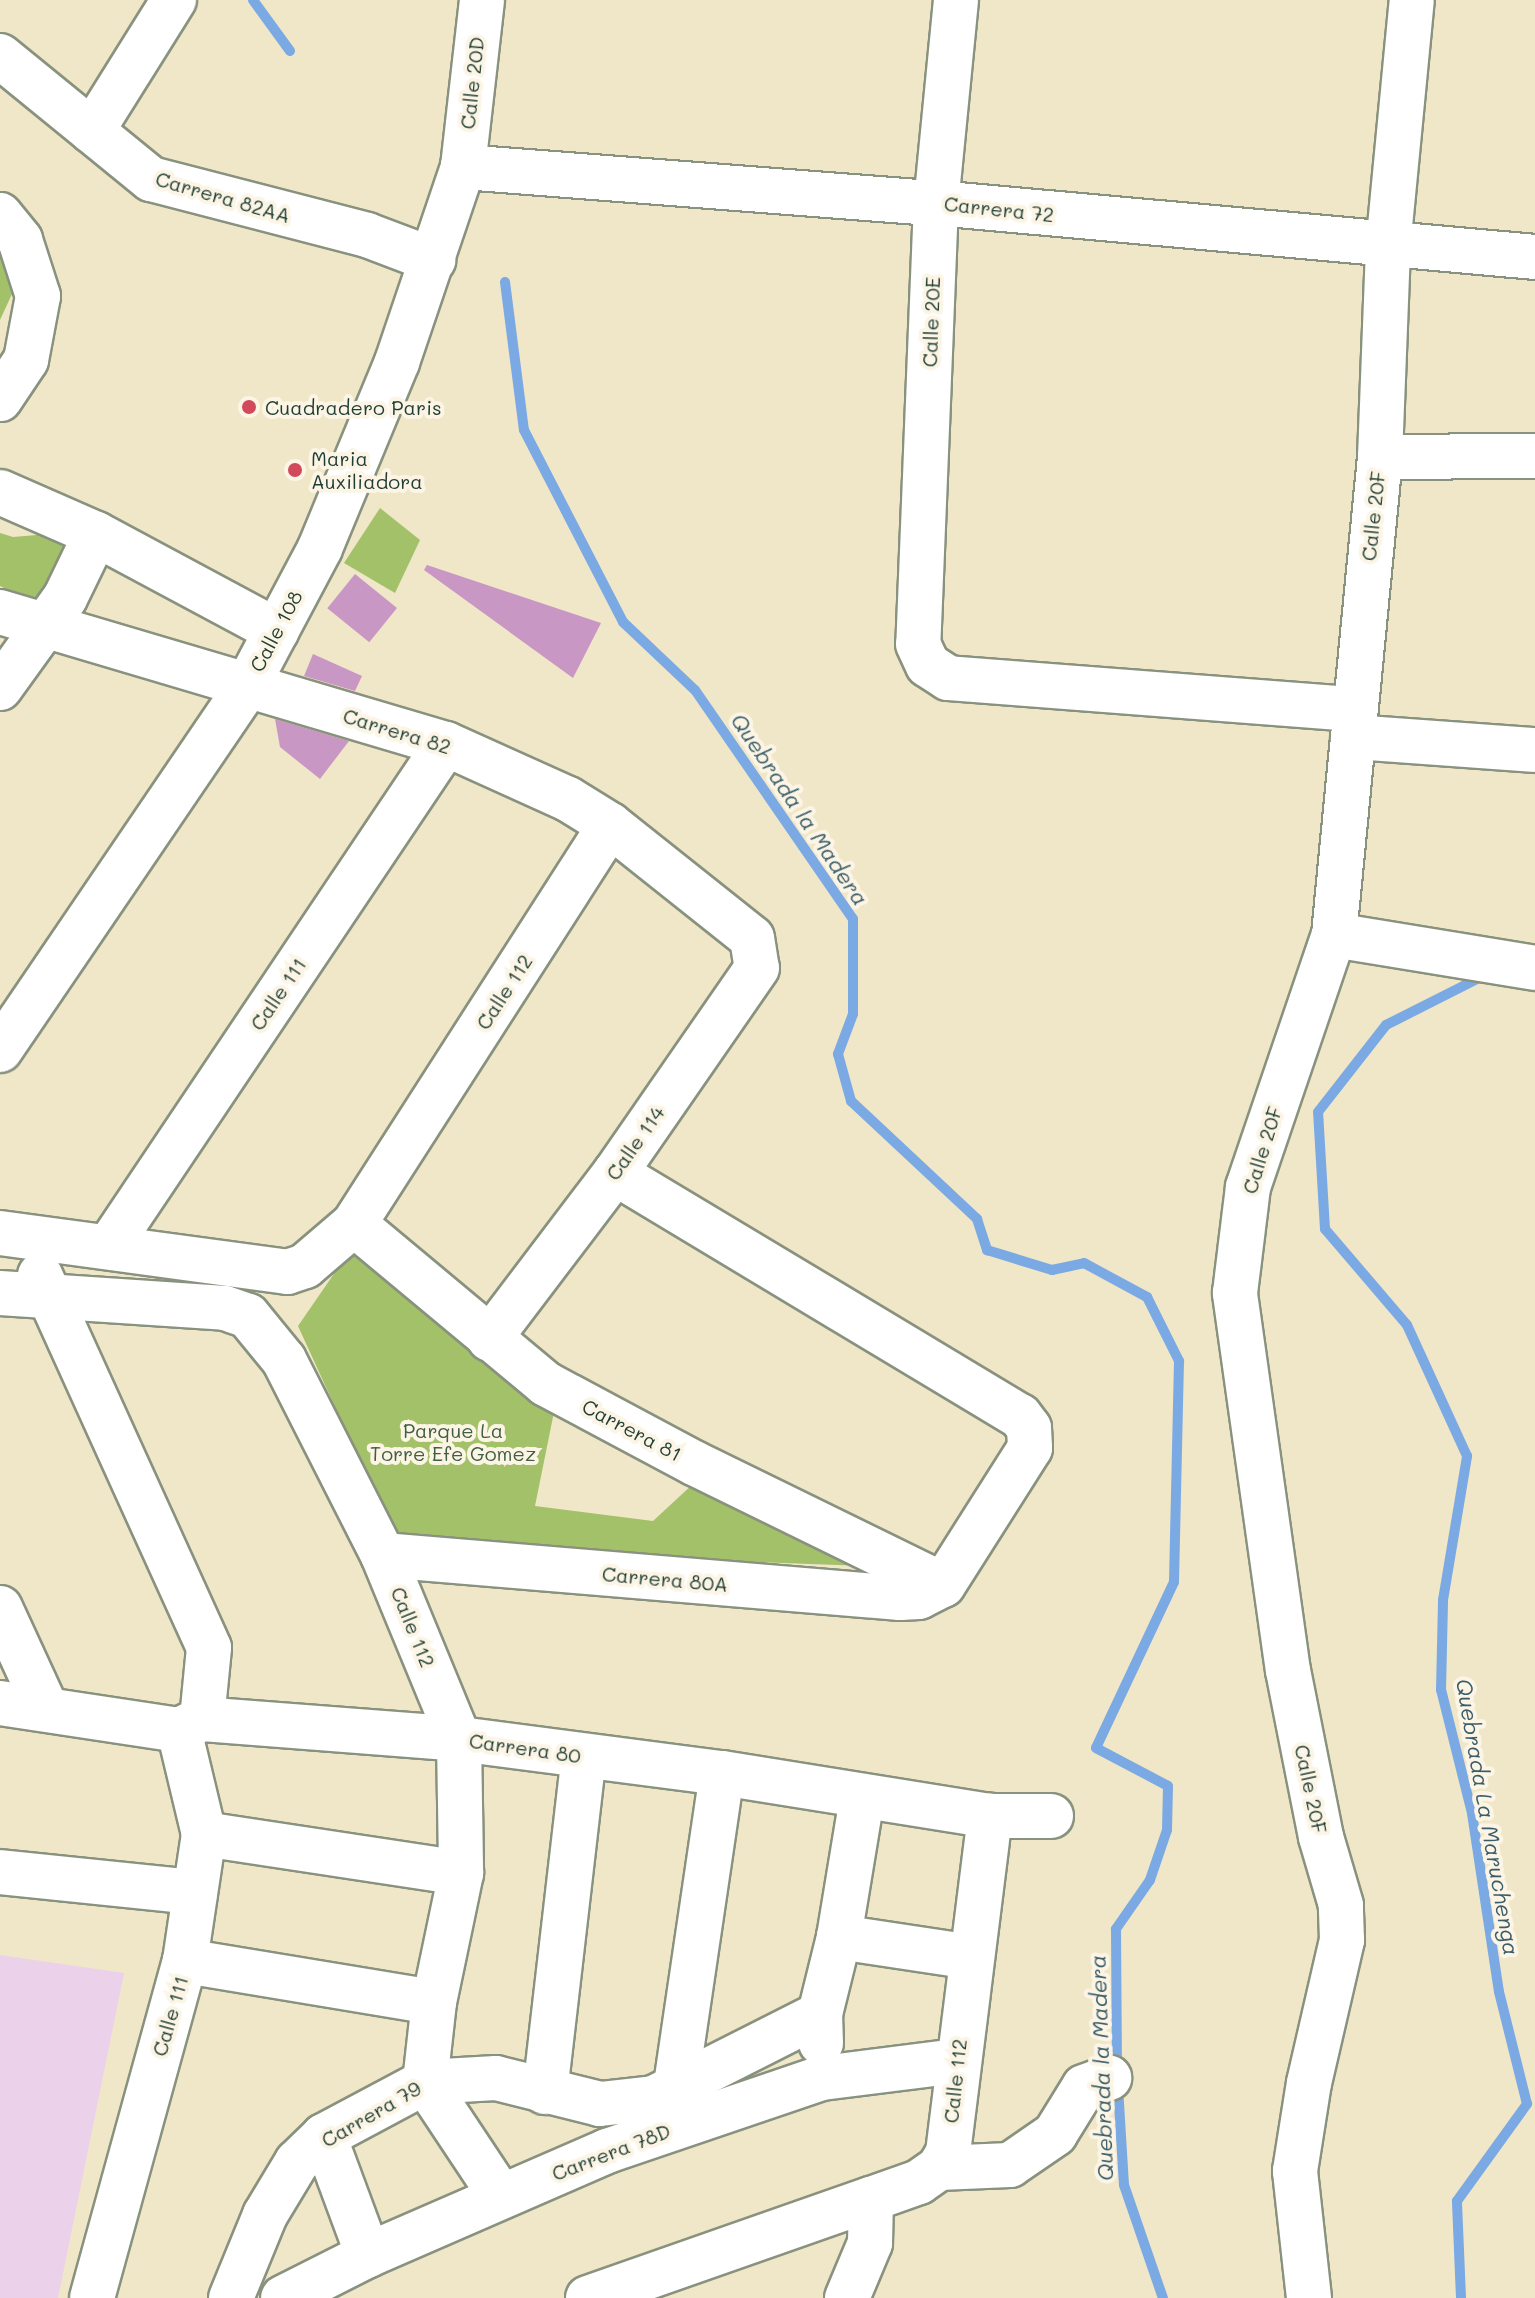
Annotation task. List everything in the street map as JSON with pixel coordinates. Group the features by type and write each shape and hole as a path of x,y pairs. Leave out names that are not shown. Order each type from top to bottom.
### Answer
{"street":[{"path":"92,131 174,0"},
{"name":"Calle 20D","path":"463,167 482,0"},
{"name":"Calle 20E","path":"956,0 936,203 918,644 928,665 948,678 1354,723"},
{"name":"Calle 20F","path":"1309,2298 1295,2171 1309,2083 1342,1940 1341,1905 1321,1837 1288,1671 1235,1293 1248,1187 1334,935 1380,457 1388,247 1412,0"},
{"name":"Carrera 82AA","path":"0,56 151,179 367,235 433,260"},
{"name":"Carrera 72","path":"463,167 936,203 1388,247 1535,257"},
{"name":"Calle 108","path":"0,1050 246,688 277,631 320,548 433,260 463,167"},
{"path":"0,215 20,240 38,296 26,360 0,399"},
{"path":"1380,457 1535,456"},
{"path":"0,492 96,534 277,631"},
{"path":"0,688 40,628 65,598 96,534"},
{"name":"Carrera 82","path":"0,612 40,628 446,744 568,799 610,825 752,938"},
{"path":"1354,723 1535,750"},
{"name":"Calle 111","path":"110,1245 446,744"},
{"name":"Calle 112","path":"110,1245 287,1272 305,1266 354,1224 610,825"},
{"path":"1334,935 1492,958 1535,968"},
{"name":"Calle 114","path":"489,1339 615,1173 757,968 752,938"},
{"path":"615,1173 1020,1416 1029,1428 1030,1448 943,1585"},
{"name":"Carrera 81","path":"354,1224 546,1384 694,1463 943,1585"},
{"path":"12,1236 110,1245"},
{"name":"Calle 111","path":"12,1236 50,1297 209,1648 190,1724 204,1834 185,1961 92,2298"},
{"name":"Calle 112","path":"0,1293 225,1308 248,1316 284,1360 383,1555 459,1739 461,1873 434,2002 425,2082"},
{"name":"Carrera 80A","path":"383,1555 900,1598 919,1597 943,1585"},
{"path":"0,1608 46,1708"},
{"name":"Carrera 80","path":"0,1703 190,1724 459,1739 722,1773 862,1798 990,1816 1051,1816"},
{"path":"545,2092 584,1756"},
{"path":"676,2085 722,1773"},
{"path":"822,2078 820,2014 839,1937 862,1798"},
{"name":"Calle 112","path":"939,2168 948,2153 956,2061 990,1816"},
{"path":"204,1834 461,1873"},
{"path":"0,1872 195,1892"},
{"path":"839,1937 971,1957"},
{"path":"185,1961 434,2002"},
{"name":"Carrera 79","path":"231,2298 265,2215 297,2162 324,2136 425,2082 496,2078 600,2104 654,2098 820,2014"},
{"name":"Carrera 78D","path":"283,2298 500,2195 607,2151 822,2078 956,2061"},
{"path":"588,2298 919,2182 939,2168 1010,2165 1055,2134 1084,2087 1109,2078"},
{"path":"425,2082 500,2195"},
{"path":"324,2136 368,2255"},
{"path":"847,2298 870,2243 871,2199"}],"shaded area":[{"path":"0,1955 124,1973 58,2298 0,2298"}],"green space":[{"path":"0,256 18,281 0,320"},
{"path":"380,508 420,540 395,593 344,563"},
{"path":"73,532 39,605 0,586 0,533 13,537"},
{"name":"Parque La Torre Efe Gomez","path":"349,1252 556,1402 535,1506 653,1521 706,1472 893,1567 400,1549 298,1326"}],"building":[{"path":"427,565 601,623 573,678 424,570"},
{"path":"355,574 397,608 369,642 327,608"},
{"path":"313,654 362,676 355,691 304,676"},
{"path":"275,719 349,741 320,779 280,747"}],"waterway":[{"name":"Quebrada la Madera","path":"253,0 290,51"},
{"name":"Quebrada la Madera","path":"505,282 524,430 623,622 695,690 853,919 853,1014 838,1054 851,1101 977,1219 987,1250 1052,1270 1084,1263 1147,1297 1179,1361 1174,1582 1096,1748 1168,1786 1167,1830 1150,1880 1116,1929 1117,2071"},
{"name":"Quebrada La Maruchenga","path":"1461,2298 1457,2201 1527,2104 1499,1992 1472,1813 1441,1690 1443,1600 1467,1456 1407,1325 1325,1229 1318,1112 1386,1025 1483,976"},
{"name":"Quebrada la Madera","path":"1118,2087 1124,2185 1163,2298"}],"place":[{"name":"Cuadradero Paris","path":"249,407"},
{"name":"Maria Auxiliadora","path":"295,470"}]}
